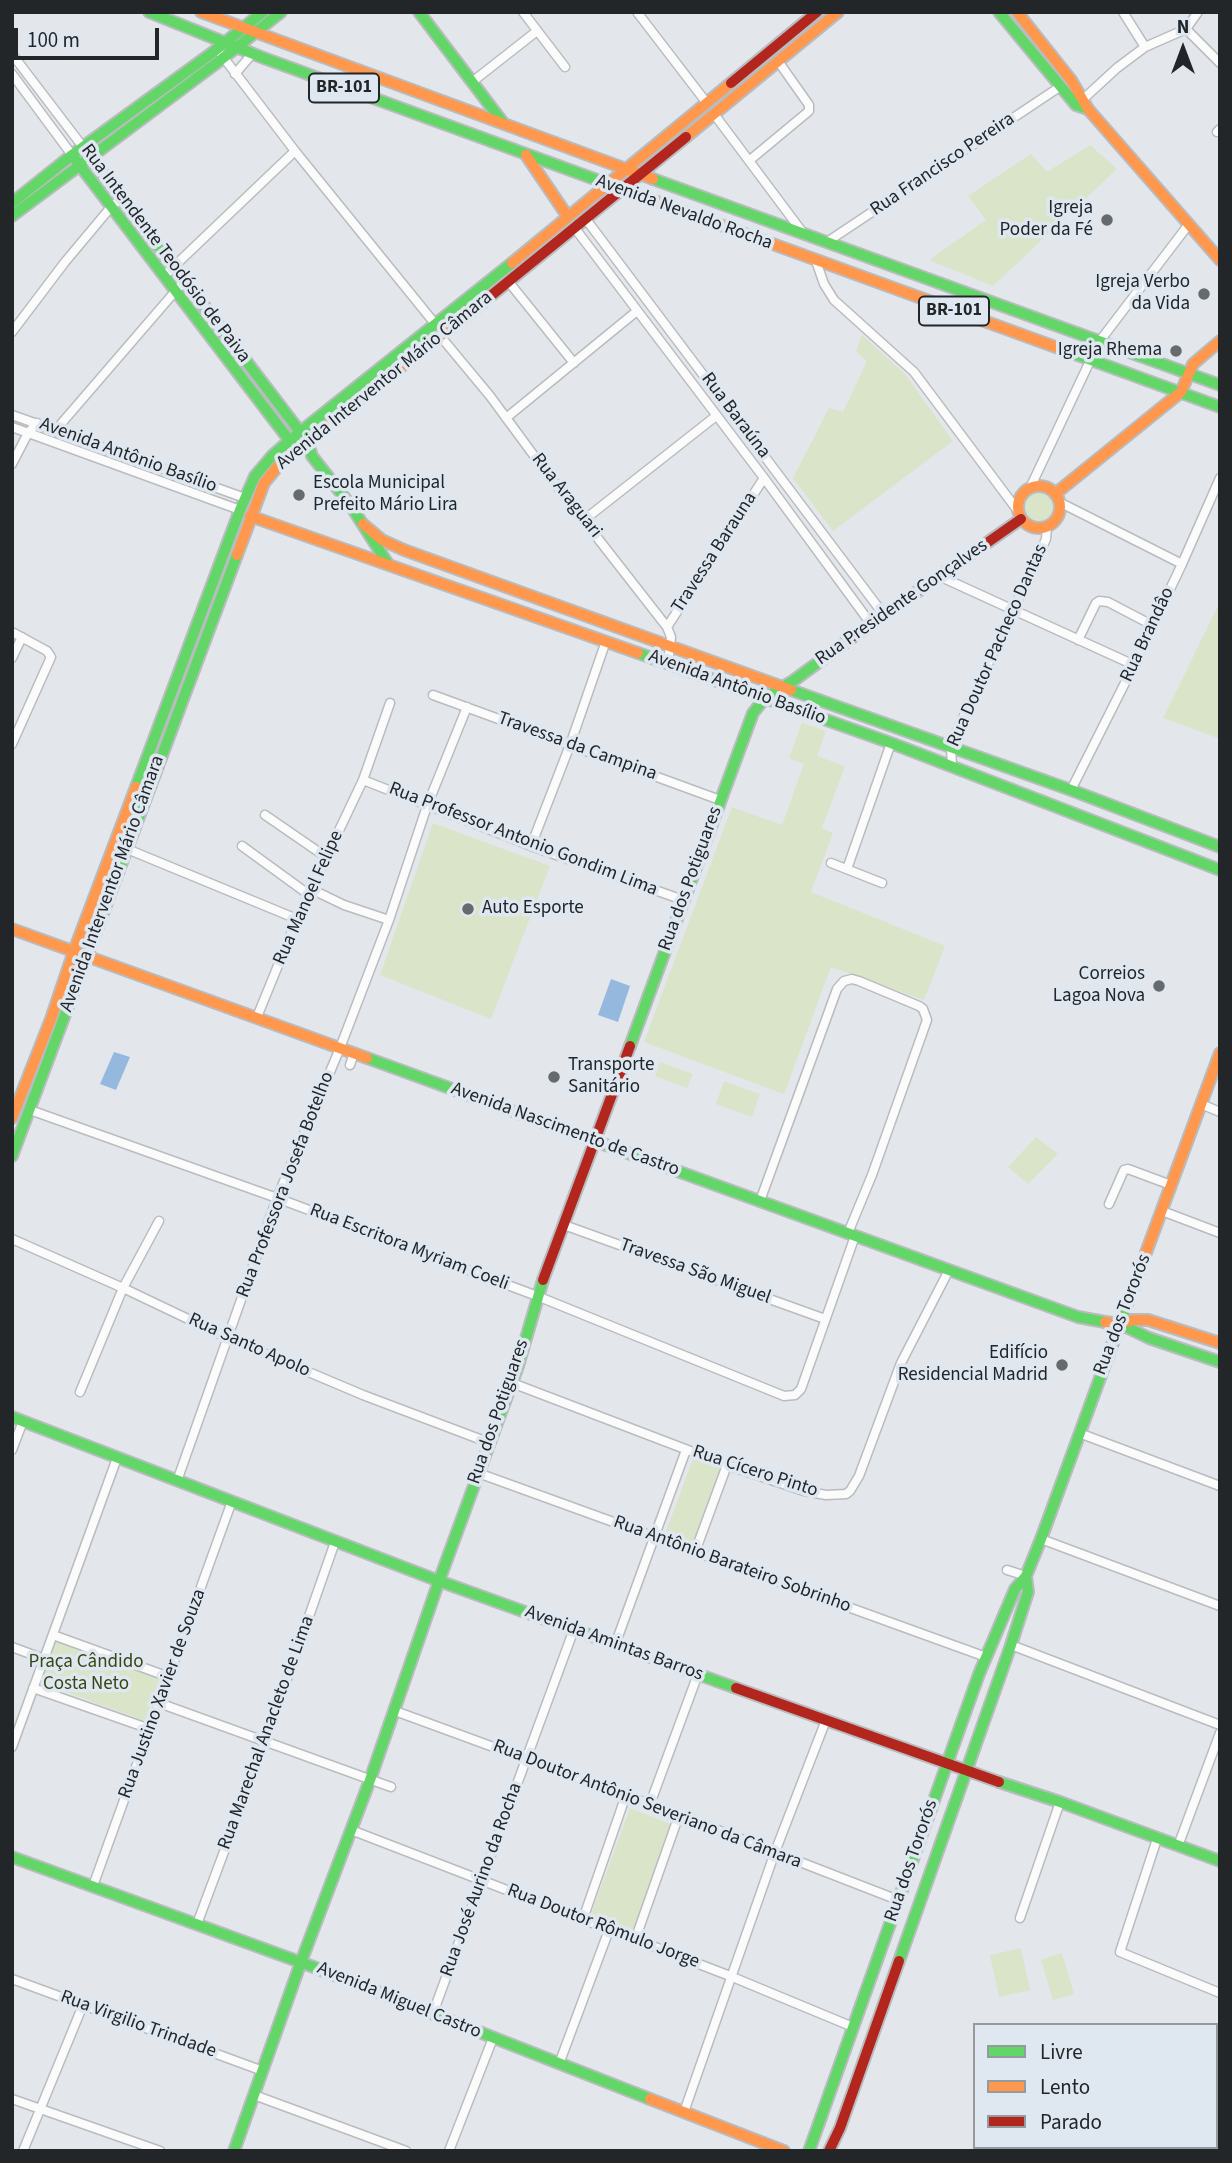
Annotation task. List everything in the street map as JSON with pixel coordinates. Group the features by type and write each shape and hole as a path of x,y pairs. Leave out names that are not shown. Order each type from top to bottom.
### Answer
{"main road":[{"name":"Avenida Nevaldo Rocha","path":"149,12 222,50 237,48 1220,407"},
{"name":"Avenida Nevaldo Rocha","path":"201,12 625,170 1220,386"},
{"path":"12,203 80,165 222,50 263,12"},
{"path":"237,48 281,12"},
{"path":"419,12 504,124"},
{"name":"Avenida Interventor Mário Câmara","path":"304,436 441,337 508,281 607,185 817,12"},
{"name":"Avenida Interventor Mário Câmara","path":"245,513 245,498 249,486 262,468 436,325 571,222 585,218 838,12"},
{"path":"999,12 1061,86 1083,104"},
{"path":"1017,12 1083,104 1220,260"},
{"path":"12,216 72,155 222,50"},
{"name":"Rua Intendente Teodósio de Paiva","path":"83,147 304,436 312,456 363,524 388,564"},
{"name":"Rua Intendente Teodósio de Paiva","path":"72,155 293,445"},
{"name":"Rua Baraúna","path":"526,155 571,222"},
{"path":"203,325 213,316"},
{"path":"1057,498 1181,392 1193,364 1220,341"},
{"path":"293,445 312,456"},
{"name":"Avenida Interventor Mário Câmara","path":"12,1118 179,674 245,513 264,482 284,460 293,445"},
{"path":"1044,486 1057,498 1060,507 1056,518 1048,526 1030,526 1020,515 1020,497 1030,488 1044,486"},
{"name":"Avenida Antônio Basílio","path":"245,513 891,743 1220,870"},
{"name":"Rua Presidente Gonçalves","path":"783,687 940,576 1020,515"},
{"name":"Avenida Antônio Basílio","path":"363,524 382,540 404,550 1071,790 1220,847"},
{"name":"Avenida Interventor Mário Câmara","path":"12,1156 127,849 179,674"},
{"name":"Rua dos Potiguares","path":"234,2151 512,1383 537,1296 720,800 753,713 765,698 783,687"},
{"name":"Avenida Nascimento de Castro","path":"12,929 1078,1317 1120,1324 1149,1338 1220,1362"},
{"name":"Rua dos Tororós","path":"809,2151 979,1674 1015,1589 1026,1576 1041,1539 1220,1053"},
{"name":"Avenida Nascimento de Castro","path":"1120,1324 1133,1320 1148,1320 1220,1343"},
{"name":"Avenida Amintas Barros","path":"18,1420 439,1581 1220,1861"},
{"name":"Rua dos Tororós","path":"829,2151 840,2128 1011,1645 1028,1592 1026,1576"},
{"path":"979,1674 998,1681"},
{"name":"Avenida Miguel Castro","path":"12,1857 302,1962 785,2151"}],"street":[{"path":"523,12 565,67"},
{"path":"1123,12 1145,47"},
{"path":"1083,104 1117,68 1145,47 1186,29 1198,12"},
{"path":"639,13 706,102"},
{"path":"1186,29 1220,63"},
{"path":"472,82 537,31"},
{"path":"222,50 235,74 436,325"},
{"name":"Rua Intendente Teodósio de Paiva","path":"12,54 83,147"},
{"path":"235,74 252,54"},
{"path":"750,160 809,111 809,105 778,61"},
{"name":"Rua Intendente Teodósio de Paiva","path":"12,74 72,155"},
{"name":"Rua Francisco Pereira","path":"825,243 1061,86"},
{"path":"714,114 805,235"},
{"path":"164,275 295,150"},
{"path":"12,332 65,262 111,207 122,198"},
{"name":"Rua Baraúna","path":"585,218 884,615"},
{"name":"Rua Baraúna","path":"571,222 870,624"},
{"path":"1098,343 1189,225"},
{"path":"816,261 824,284 834,300 914,372 1020,515"},
{"path":"46,440 185,280"},
{"path":"508,281 574,362"},
{"path":"506,418 637,310"},
{"name":"Rua Araguari","path":"441,337 667,627 671,637 668,663"},
{"path":"678,366 690,356"},
{"path":"1030,488 1090,361"},
{"name":"Avenida Antônio Basílio","path":"12,415 245,498"},
{"path":"584,520 716,416"},
{"path":"12,464 28,433 37,424"},
{"name":"Avenida Antônio Basílio","path":"12,428 245,513"},
{"name":"Travessa Barauna","path":"667,627 764,478"},
{"name":"Rua Brandâo","path":"1071,790 1134,665 1220,478"},
{"path":"1057,498 1182,564"},
{"name":"Rua Doutor Pacheco Dantas","path":"952,766 951,748 1014,610 1048,526"},
{"path":"940,576 1134,665"},
{"path":"1078,640 1096,603 1102,600 1152,625"},
{"path":"12,632 47,651 51,660 12,744"},
{"path":"12,658 22,637"},
{"path":"531,846 606,641"},
{"name":"Travessa da Campina","path":"433,695 720,800"},
{"name":"Rua Manoel Felipe","path":"257,1017 297,919 363,780 390,703"},
{"name":"Rua Professora Josefa Botelho","path":"177,1480 278,1198 340,1048 389,920 427,806 467,707"},
{"path":"847,869 891,743"},
{"name":"Rua Professor Antonio Gondim Lima","path":"363,780 531,846 683,900"},
{"path":"265,815 327,856"},
{"path":"242,846 310,892 389,920"},
{"path":"127,849 297,919"},
{"path":"831,863 883,883"},
{"path":"760,1201 840,984 852,979 919,1006 925,1014 926,1025 851,1235 825,1319"},
{"path":"350,1065 354,1053"},
{"path":"1201,1104 1220,1112"},
{"name":"Rua Escritora Myriam Coeli","path":"30,1110 278,1198 537,1296 785,1396 795,1395 801,1389 825,1319"},
{"path":"1109,1204 1124,1170 1128,1169 1171,1185"},
{"path":"1162,1211 1220,1233"},
{"path":"80,1392 123,1288 159,1221"},
{"name":"Travessa São Miguel","path":"564,1224 825,1319"},
{"name":"Rua Santo Apolo","path":"12,1240 123,1288 228,1338 363,1395 489,1443"},
{"name":"Rua Cícero Pinto","path":"512,1383 727,1465 814,1494 837,1495 850,1490 859,1476 901,1363 949,1270"},
{"path":"12,1450 18,1420"},
{"path":"1079,1433 1220,1486"},
{"path":"615,1645 687,1450"},
{"path":"12,1747 117,1458"},
{"path":"695,1552 727,1465"},
{"name":"Rua Antônio Barateiro Sobrinho","path":"478,1473 986,1657"},
{"name":"Rua Justino Xavier de Souza","path":"93,1886 232,1501"},
{"path":"1041,1539 1220,1606"},
{"name":"Rua Marechal Anacleto de Lima","path":"197,1924 265,1742 335,1542"},
{"path":"1007,1570 1026,1576"},
{"name":"Rua José Aurino da Rocha","path":"433,2013 574,1629"},
{"path":"53,1635 169,1676"},
{"path":"1011,1645 1220,1725"},
{"path":"12,1647 44,1660"},
{"path":"650,1804 698,1674"},
{"path":"33,1688 150,1729"},
{"path":"159,1703 391,1787"},
{"name":"Rua Doutor Antônio Severiano da Câmara","path":"395,1711 650,1804 898,1900"},
{"path":"684,2112 730,1976 826,1720"},
{"path":"1178,1846 1220,1734"},
{"path":"583,1920 626,1795"},
{"path":"1020,1918 1060,1802"},
{"path":"635,1940 679,1815"},
{"name":"Rua Doutor Rômulo Jorge","path":"351,1830 730,1976 853,2027"},
{"path":"1157,1839 1121,1953 1220,1993"},
{"path":"559,2064 609,1930"},
{"name":"Rua Virgilio Trindade","path":"12,1979 263,2071"},
{"path":"23,2151 83,2005"},
{"path":"449,2151 493,2038"},
{"path":"254,2095 406,2151"},
{"path":"12,2099 160,2151"}],"green space":[{"path":"1090,145 1117,169 993,286 929,260 986,220 968,196 1031,154 1047,172"},
{"path":"862,335 905,374 953,441 833,531 793,478 829,408 843,412 867,361 856,352"},
{"path":"1041,490 1052,495 1057,506 1052,517 1041,522 1030,517 1025,506 1030,495"},
{"path":"1220,602 1220,739 1163,718"},
{"path":"802,723 826,731 817,756 845,766 822,828 833,833 811,892 945,946 924,1000 831,967 784,1094 644,1042 732,807 782,825 804,764 789,758"},
{"name":"Auto Esporte","path":"433,823 550,866 491,1019 380,975"},
{"path":"660,1062 693,1074 687,1088 655,1076"},
{"path":"724,1081 760,1094 752,1117 716,1104"},
{"path":"1036,1137 1058,1154 1028,1184 1008,1167"},
{"path":"694,1456 725,1467 695,1545 665,1534"},
{"name":"Praça Cândido Costa Neto","path":"54,1639 160,1677 145,1721 39,1682"},
{"path":"630,1808 673,1825 633,1937 589,1920"},
{"path":"1021,1948 1030,1990 999,1997 990,1955"},
{"path":"1062,1953 1074,1994 1053,2000 1041,1960"}],"water":[{"path":"611,979 630,986 618,1022 598,1015"},
{"path":"114,1052 130,1057 116,1090 100,1084"}],"traffic: fast":[{"path":"149,12 261,57 630,192"},
{"path":"12,203 263,12"},
{"path":"12,216 281,12"},
{"path":"419,12 504,124"},
{"path":"999,12 1076,105 1088,109"},
{"path":"83,147 307,441 312,456 351,506 388,564"},
{"path":"72,155 293,445"},
{"path":"653,179 1220,385"},
{"path":"136,787 255,476 289,441 512,263"},
{"path":"1061,349 1220,407"},
{"path":"12,1156 237,555"},
{"path":"630,1046 753,713 765,698 854,636"},
{"path":"638,653 891,743 1220,870"},
{"path":"791,690 1071,790 1220,847"},
{"path":"367,1058 1078,1317 1105,1322"},
{"path":"809,2151 979,1674 1015,1589 1026,1576 1041,1539 1144,1258"},
{"path":"234,2151 518,1366 543,1280"},
{"path":"1120,1324 1149,1338 1220,1362"},
{"path":"12,1417 439,1581 736,1688"},
{"path":"899,1961 1011,1645 1028,1592 1026,1576"},
{"path":"999,1782 1220,1861"},
{"path":"12,1857 311,1966 650,2099"}],"traffic: slow":[{"path":"201,12 653,179"},
{"path":"686,137 838,12"},
{"path":"1017,12 1071,80 1088,109 1220,260"},
{"path":"512,263 731,83"},
{"path":"526,155 568,217"},
{"path":"630,192 1061,349"},
{"path":"237,555 264,483 283,460 477,307"},
{"path":"1055,494 1181,392 1193,364 1220,341"},
{"path":"1039,486 1054,492 1060,507 1054,522 1039,528 1024,522 1018,507 1024,492 1039,486"},
{"path":"250,516 638,653"},
{"path":"363,524 382,540 404,550 791,690"},
{"path":"12,1118 136,787"},
{"path":"12,929 367,1058"},
{"path":"1144,1258 1220,1053"},
{"path":"1105,1322 1120,1324 1133,1320 1148,1320 1220,1343"},
{"path":"650,2099 784,2151"}],"traffic: jam":[{"path":"731,83 817,12"},
{"path":"477,307 686,137"},
{"path":"854,636 1021,519"},
{"path":"543,1280 630,1046"},
{"path":"736,1688 999,1782"},
{"path":"829,2151 840,2128 899,1961"}],"place":[{"name":"Igreja Poder da Fé","path":"1107,220"},
{"name":"Igreja Verbo da Vida","path":"1204,294"},
{"name":"Igreja Rhema","path":"1176,351"},
{"name":"Escola Municipal Prefeito Mário Lira","path":"299,495"},
{"name":"Auto Esporte","path":"468,909"},
{"name":"Correios Lagoa Nova","path":"1159,986"},
{"name":"Transporte Sanitário","path":"554,1077"},
{"name":"Edifício Residencial Madrid","path":"1062,1365"}]}
